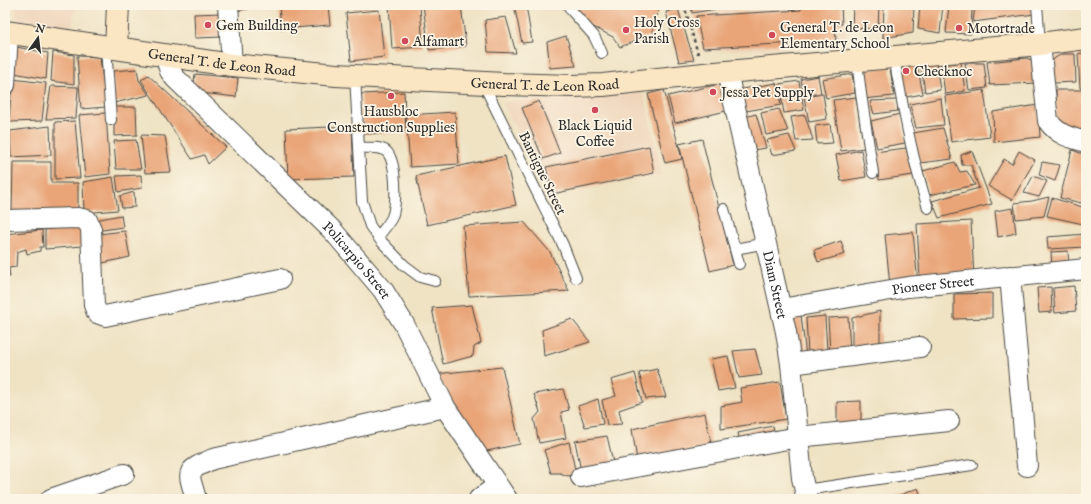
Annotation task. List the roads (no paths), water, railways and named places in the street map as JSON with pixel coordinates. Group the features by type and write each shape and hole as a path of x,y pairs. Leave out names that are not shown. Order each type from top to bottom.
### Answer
{"main road":[{"path":"111,47 118,5"},
{"name":"General T. de Leon Road","path":"6,33 232,64 354,76 573,86 617,84 704,74 1040,44 1086,38"}],"street":[{"path":"228,5 232,64"},
{"path":"5,85 6,33"},
{"path":"1040,44 1048,121 1054,130 1086,142"},
{"name":"Policarpio Street","path":"165,55 170,71 175,78 333,231 383,290 404,324 445,407 502,492"},
{"name":"Diam Street","path":"727,72 781,309 791,364 802,478 806,494"},
{"path":"5,220 78,218 87,220 91,229 94,305 97,313 105,316 280,279"},
{"name":"Pioneer Street","path":"781,309 908,287 1086,269"},
{"path":"1010,276 1027,466"},
{"path":"791,364 920,347"},
{"path":"196,499 190,479 190,471 193,468 213,459 445,407"},
{"path":"581,477 798,437 949,421"},
{"path":"51,499 124,474"},
{"path":"479,499 502,492"}],"lane":[{"path":"568,5 594,36 602,53"},
{"path":"1037,5 1040,44"},
{"path":"111,47 111,120"},
{"path":"894,57 919,181 928,208"},
{"path":"857,61 873,172"},
{"path":"354,76 362,200 370,226 404,265 420,277 435,281"},
{"name":"Bantigue Street","path":"483,83 563,245 576,278"},
{"path":"359,148 380,148 387,152 392,162 396,201 392,218 378,237"},
{"path":"724,209 739,264"},
{"path":"735,249 766,243"},
{"path":"806,494 972,465"}],"place":[{"name":"Gem Building","path":"208,25"},
{"name":"Motortrade","path":"959,28"},
{"name":"Holy Cross Parish","path":"626,30"},
{"name":"General T. de Leon Elementary School","path":"772,35"},
{"name":"Alfamart","path":"405,41"},
{"name":"Checknoc","path":"906,71"},
{"name":"Jessa Pet Supply","path":"713,92"},
{"name":"Hausbloc Construction Supplies","path":"391,96"},
{"name":"Black Liquid Coffee","path":"595,110"}]}
